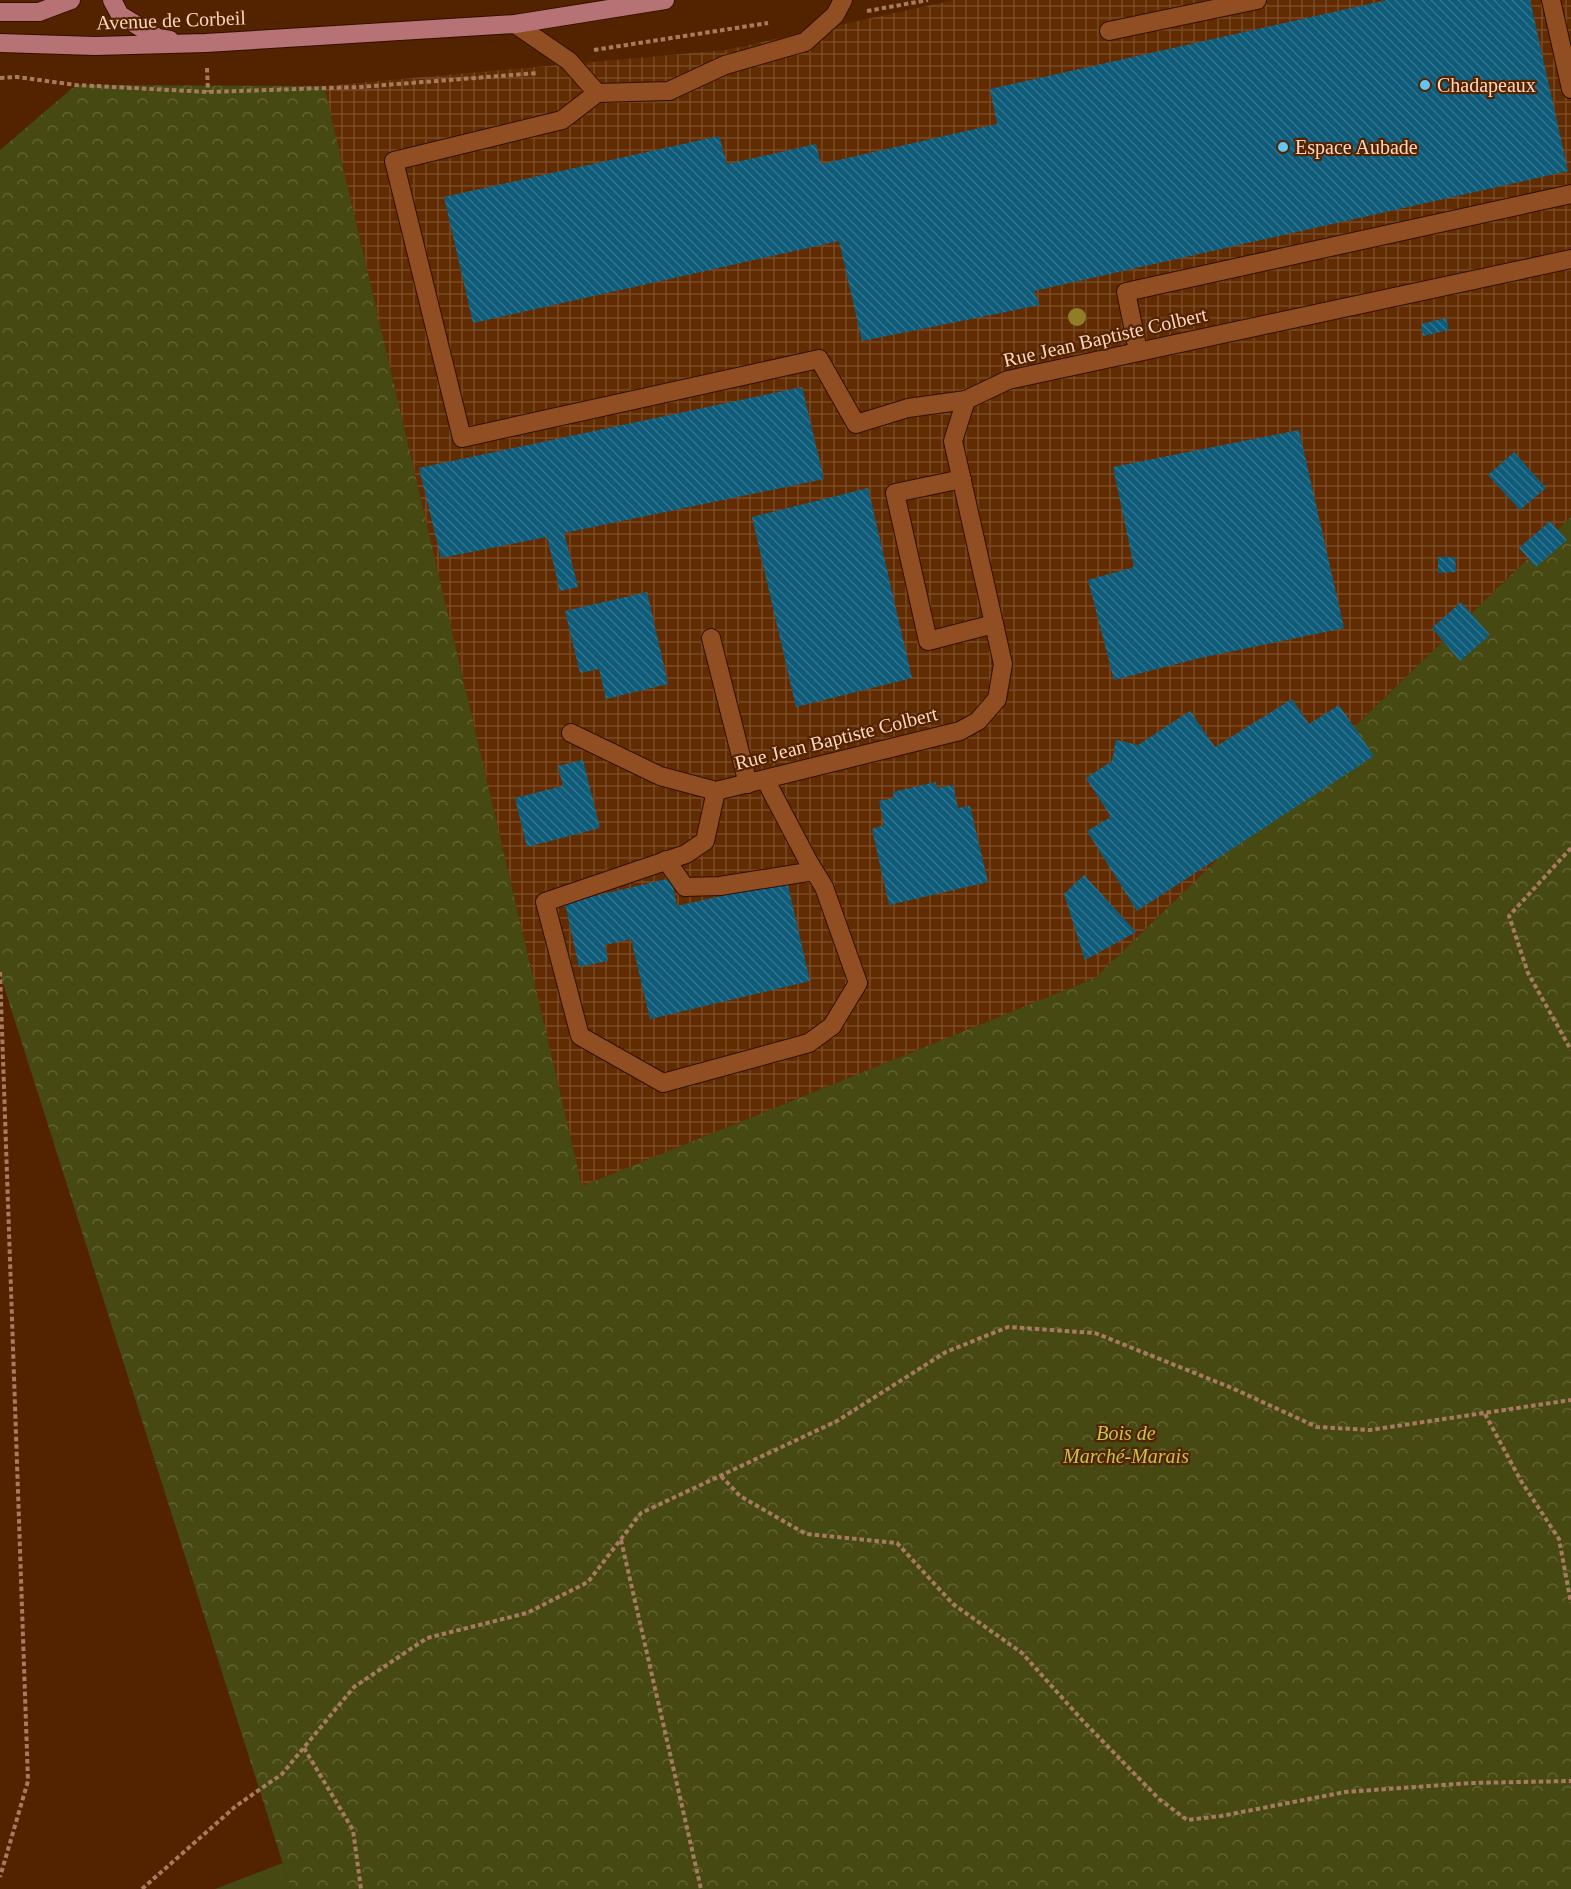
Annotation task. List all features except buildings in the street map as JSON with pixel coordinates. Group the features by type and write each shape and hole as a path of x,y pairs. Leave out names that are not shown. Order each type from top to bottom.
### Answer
{"main road":[{"path":"0,12 39,12 71,0"},
{"path":"112,0 120,15 158,38 206,43"},
{"name":"Avenue de Corbeil","path":"0,43 95,46 206,43 515,24 665,0"}],"street":[{"path":"1109,31 1257,0"},
{"path":"1551,0 1571,89"},
{"path":"839,8 805,42 725,65 669,92 597,93 562,120 394,161 462,438 819,358 856,424 908,408 966,400"},
{"path":"515,24 569,61 597,93"},
{"path":"1138,351 1126,292 1571,194"},
{"name":"Rue Jean Baptiste Colbert","path":"716,791 960,730 978,721 997,699 1003,664 953,441 966,400 1008,380 1571,259"},
{"path":"962,479 896,494 928,641 994,624"},
{"path":"571,733 660,776 716,791 705,841 686,854 545,902 580,1036 663,1083 809,1043 832,1026 858,983 824,886 756,781 711,638"},
{"path":"666,860 685,887 720,886 814,871"}],"path":[{"path":"839,8 885,9 928,0"},
{"path":"0,78 17,77 76,85 208,92 336,88 478,79 544,73 589,51 771,22"},
{"path":"1571,848 1509,916 1527,973 1571,1050"},
{"path":"0,972 28,1781 0,1877"},
{"path":"142,1889 236,1806 282,1774 354,1687 427,1638 527,1613 588,1582 641,1513 837,1421 946,1352 1008,1327 1095,1333 1232,1388 1317,1427 1370,1430 1571,1400"},
{"path":"1485,1414 1521,1481 1559,1539 1571,1604"},
{"path":"721,1476 740,1496 806,1534 897,1543 953,1604 1022,1653 1158,1799 1187,1820 1221,1816 1345,1792 1471,1783 1571,1781"},
{"path":"621,1539 701,1889"},
{"path":"304,1748 353,1830 361,1889"}],"shaded area":[{"path":"954,0 1571,0 1571,517 1095,978 582,1186 324,86 726,50"}],"green space":[{"name":"Bois de Marché-Marais","path":"76,85 324,86 582,1186 1095,978 1571,517 1571,1889 291,1889 0,974 0,150"},
{"path":"283,1863 291,1889 215,1889"}],"place":[{"name":"Chadapeaux","path":"1425,85"},
{"name":"Espace Aubade","path":"1283,147"}]}
